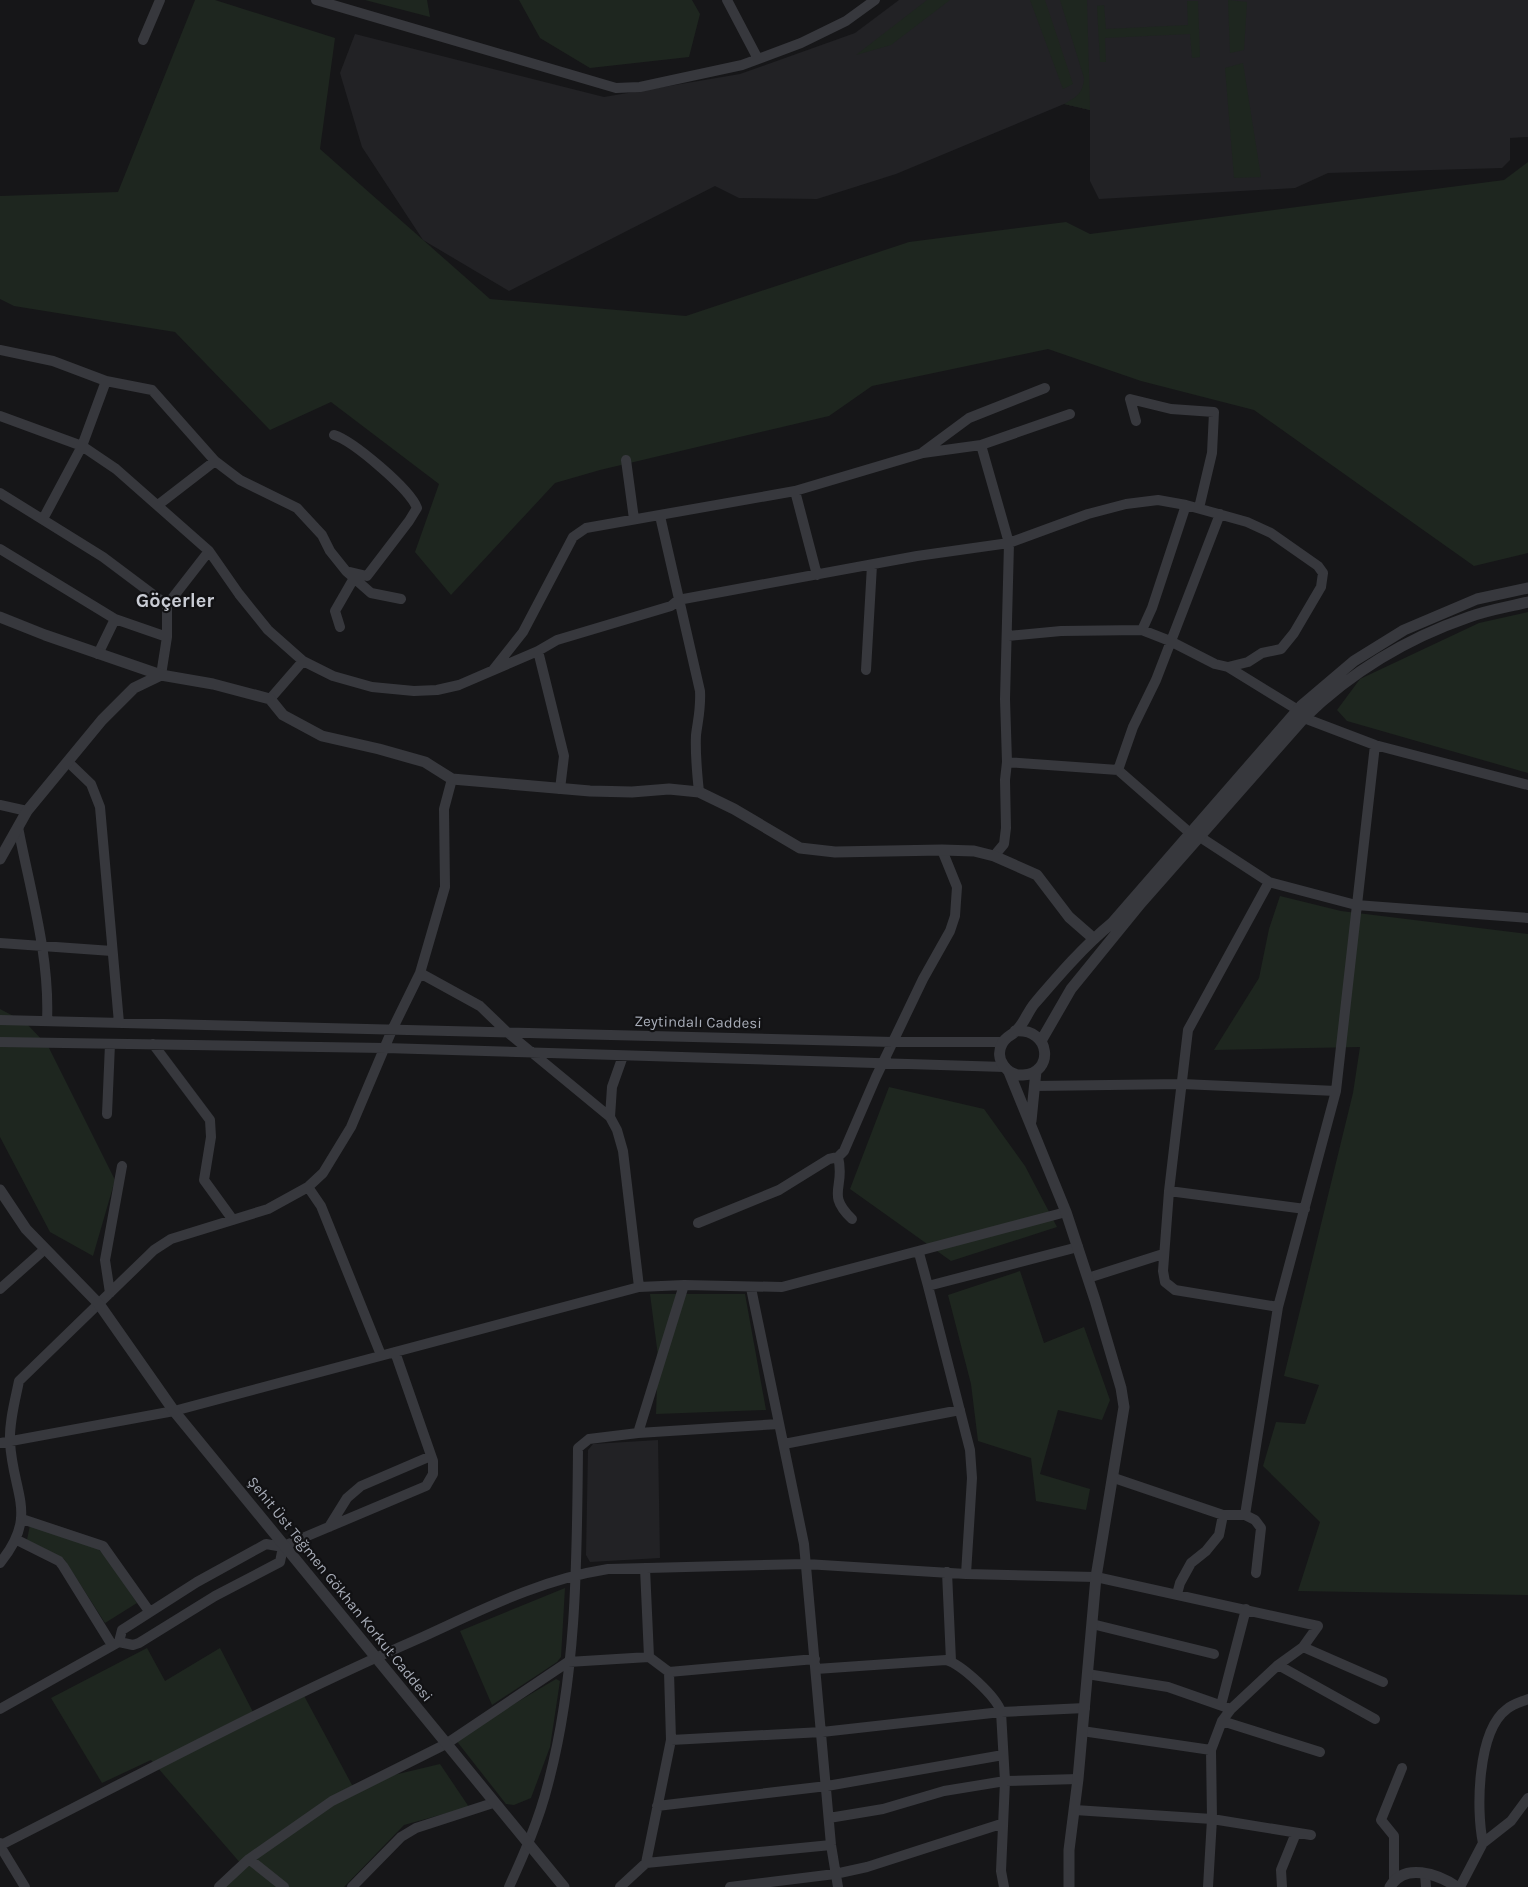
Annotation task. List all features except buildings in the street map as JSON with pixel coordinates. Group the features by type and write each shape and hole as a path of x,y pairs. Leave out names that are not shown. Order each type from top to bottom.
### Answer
{"street":[{"path":"143,40 160,0"},
{"path":"316,0 616,88 640,88 742,65 801,43 846,21 875,0"},
{"path":"727,0 758,59"},
{"path":"0,350 54,361 106,381 152,390 215,461 240,480 298,508 322,535 330,551 350,575 371,593 401,599"},
{"path":"43,518 82,446 106,381"},
{"path":"923,452 969,418 1045,388"},
{"path":"1136,421 1130,399 1171,409 1214,412 1212,453 1199,508"},
{"path":"493,671 523,632 573,537 586,528 795,491 923,452 981,445 1070,414"},
{"path":"0,416 82,446 116,469 209,551 239,594 268,630 303,661 333,676 372,687 414,691 437,690 459,685 538,651 557,640 671,606 678,600 1009,542 1088,514 1126,504 1158,500 1220,514 1271,534 1318,566 1324,578 1294,633 1281,649 1262,653 1248,662 1228,667"},
{"path":"334,435 345,438 374,462 408,493 416,508 409,521 367,576 350,575"},
{"path":"981,445 1009,542 1005,699 1007,762 1004,844 994,856"},
{"path":"626,460 634,519"},
{"path":"158,505 215,461"},
{"path":"795,491 817,575"},
{"path":"0,493 43,518 103,558 167,605"},
{"path":"1142,630 1152,608 1186,505"},
{"path":"1118,770 1132,728 1156,680 1220,514"},
{"path":"660,516 700,691 701,711 696,734 699,792"},
{"path":"0,549 115,619 167,637"},
{"path":"161,675 167,637 167,605 209,551"},
{"path":"866,670 872,565"},
{"path":"340,627 335,611 350,575"},
{"path":"1069,1887 1069,1850 1078,1780 1096,1578 1114,1478 1124,1407 1121,1388 1078,1247 1030,1123 1000,1055 1002,1042 1015,1031 1035,1004 1093,938 1112,922 1195,835 1301,714 1354,660 1404,630 1477,600 1528,588"},
{"path":"1301,714 1358,670 1412,641 1469,617 1528,602"},
{"path":"0,617 98,654 161,675 213,684 270,699 284,715 322,736 380,748 425,762 452,778 560,788 632,792 669,789 699,792 734,809 800,848 835,852 974,851 994,856 1037,875 1068,917 1093,938"},
{"path":"98,654 115,619"},
{"path":"1008,636 1061,631 1142,630 1170,641 1215,664 1228,667 1301,714 1375,745 1528,785"},
{"path":"538,651 564,756 560,788"},
{"path":"270,699 303,661"},
{"path":"0,859 27,811 102,720 134,688 161,675"},
{"path":"1245,1515 1278,1307 1336,1091 1375,745"},
{"path":"68,762 91,784 100,807 120,1023"},
{"path":"1007,762 1118,770 1195,835 1269,882 1356,904 1528,918"},
{"path":"0,1563 17,1540 22,1519 5,1443 19,1381 154,1250 171,1239 268,1209 308,1187 323,1173 351,1128 392,1030 420,973 445,887 444,809 452,778"},
{"path":"0,806 27,811"},
{"path":"18,827 42,946 48,1002 47,1021"},
{"path":"1041,1041 1071,989 1195,835"},
{"path":"852,1219 840,1208 837,1200 841,1168 838,1157 853,1132 882,1064 923,979 950,931 955,916 957,887 942,850"},
{"path":"1269,882 1188,1030 1163,1254 1165,1282 1175,1290 1278,1307"},
{"path":"0,943 112,951"},
{"path":"420,973 480,1006 507,1032 610,1117 617,1130 623,1151 639,1287"},
{"name":"Zeytindalı Caddesi","path":"0,1020 893,1042 1002,1042"},
{"path":"0,1042 385,1048 882,1064 1007,1070 1024,1075 1041,1066 1045,1053 1041,1041 1034,1034 1025,1030 1015,1031"},
{"path":"107,1114 110,1044"},
{"path":"153,1044 210,1120 211,1137 204,1180 233,1220"},
{"path":"610,1117 612,1087 623,1056"},
{"path":"1030,1123 1036,1086 1036,1070"},
{"path":"1036,1086 1182,1084 1336,1091"},
{"path":"698,1223 779,1190 829,1159 838,1157"},
{"path":"110,1293 105,1260 122,1166"},
{"path":"308,1187 321,1206 381,1356"},
{"name":"Şehit Üst Teğmen Gökhan Korkut Caddesi","path":"0,1190 26,1229 99,1304 174,1411 528,1846 564,1887"},
{"path":"1169,1191 1305,1209"},
{"path":"5,1443 174,1411 639,1287 684,1285 751,1288 782,1287 918,1253 1066,1212"},
{"path":"928,1286 1078,1247"},
{"path":"0,1289 45,1249"},
{"path":"918,1253 970,1450 972,1478 966,1574"},
{"path":"1088,1278 1163,1254"},
{"path":"638,1433 684,1285"},
{"path":"751,1288 784,1444 806,1564 831,1844 838,1887"},
{"path":"0,1709 116,1643 122,1630 149,1611 266,1544 284,1546 426,1486 433,1474 431,1456 394,1352"},
{"path":"784,1444 960,1410"},
{"path":"512,1886 528,1846 548,1786 560,1737 577,1574 578,1448 588,1439 638,1433 780,1424"},
{"path":"329,1527 347,1498 361,1486 431,1456"},
{"path":"1114,1478 1223,1515 1245,1515 1255,1520 1261,1528 1256,1573"},
{"path":"1177,1594 1180,1583 1191,1563 1206,1552 1218,1535 1223,1515"},
{"path":"22,1519 103,1546 149,1611"},
{"path":"17,1540 52,1558 63,1566 116,1643 132,1645 150,1637 215,1596 280,1562 284,1546"},
{"path":"25,1887 0,1844 209,1738 376,1657 538,1585 577,1574 608,1569 806,1564 966,1574 1096,1578 1318,1626 1303,1647 1226,1707"},
{"path":"645,1568 649,1657"},
{"path":"947,1572 951,1661"},
{"path":"1208,1887 1212,1819 1211,1750 1226,1707 1246,1609"},
{"path":"1092,1624 1214,1654"},
{"path":"1303,1647 1383,1682"},
{"path":"220,1887 249,1859 332,1801 446,1744 568,1662 649,1657 669,1672 940,1659 951,1661 959,1666 997,1704 1002,1712 1005,1781 1001,1824 1001,1871 1004,1887"},
{"path":"1278,1665 1375,1719"},
{"path":"620,1887 646,1863 671,1740 669,1672"},
{"path":"1087,1674 1168,1687 1226,1707"},
{"path":"1483,1843 1479,1824 1478,1795 1485,1753 1492,1729 1506,1709 1528,1699"},
{"path":"671,1740 822,1732 1002,1712 1085,1708"},
{"path":"1222,1721 1320,1752"},
{"path":"1082,1731 1211,1750"},
{"path":"658,1806 827,1786 1003,1755"},
{"path":"1392,1883 1394,1836 1381,1820 1402,1768"},
{"path":"829,1818 883,1809 944,1790 1005,1781 1078,1780"},
{"path":"1392,1883 1408,1872 1443,1877 1458,1887 1483,1843 1511,1822 1528,1798"},
{"path":"352,1887 401,1837 416,1828 493,1803"},
{"path":"1075,1810 1212,1819 1311,1835"},
{"path":"730,1887 835,1874 867,1866 1001,1824"},
{"path":"1282,1887 1282,1870 1296,1833"},
{"path":"646,1863 831,1844"},
{"path":"249,1859 284,1887"},
{"path":"1425,1874 1426,1887"}],"shaded area":[{"path":"195,0 215,0 335,38 320,149 490,299 686,316 909,242 1066,222 1090,234 1504,180 1528,162 1528,553 1474,566 1254,410 1141,381 1048,349 872,386 829,416 600,470 555,483 451,595 415,552 439,484 331,402 270,430 175,332 14,306 0,299 0,196 118,192"},
{"path":"365,0 427,0 430,17"},
{"path":"519,0 692,0 700,14 689,57 590,68 540,38"},
{"path":"899,0 1528,0 1528,137 1510,138 1510,160 1502,168 1328,173 1295,188 1099,199 1090,181 1090,110 1064,104 896,174 817,199 739,198 715,186 509,291 423,240 362,147 340,73 355,34 604,97 740,74 855,33"},
{"path":"927,0 950,0 891,45 856,55"},
{"path":"1030,0 1045,0 1073,84 1063,89"},
{"path":"1060,0 1087,0 1090,110 1064,104 1078,94 1084,78"},
{"path":"1228,0 1247,2 1244,50 1230,53"},
{"path":"1187,1 1198,1 1200,57 1192,58 1190,34 1105,38 1106,62 1100,62 1097,6 1104,5 1106,29 1188,25"},
{"path":"1243,63 1261,177 1234,178 1225,68"},
{"path":"1528,612 1528,773 1347,721 1337,710 1360,679 1479,623"},
{"path":"1280,896 1341,911 1528,934 1528,1595 1298,1591 1320,1522 1263,1466 1276,1422 1305,1424 1319,1385 1284,1376 1353,1093 1360,1047 1214,1050 1259,978 1269,929"},
{"path":"0,1009 25,1022 48,1046 115,1180 93,1256 50,1232 0,1137"},
{"path":"889,1087 984,1109 1025,1166 1057,1227 951,1261 850,1189"},
{"path":"1020,1271 1044,1343 1084,1327 1110,1400 1102,1420 1058,1410 1040,1474 1090,1489 1086,1510 1036,1501 1031,1458 978,1441 971,1384 948,1295"},
{"path":"650,1294 745,1294 766,1410 656,1414 658,1356"},
{"path":"658,1440 660,1558 590,1562 586,1555 588,1450 593,1444"},
{"path":"30,1525 97,1548 106,1556 137,1603 105,1623 64,1559 27,1540"},
{"path":"565,1588 561,1657 557,1662 492,1705 460,1631"},
{"path":"147,1648 165,1681 220,1648 254,1714 302,1692 352,1785 440,1764 469,1807 404,1825 344,1887 215,1887 242,1865 151,1760 102,1783 51,1698"},
{"path":"556,1679 560,1681 550,1747 531,1798 514,1805 506,1804 455,1739"}],"district":[{"name":"Göçerler","path":"175,600"}]}
